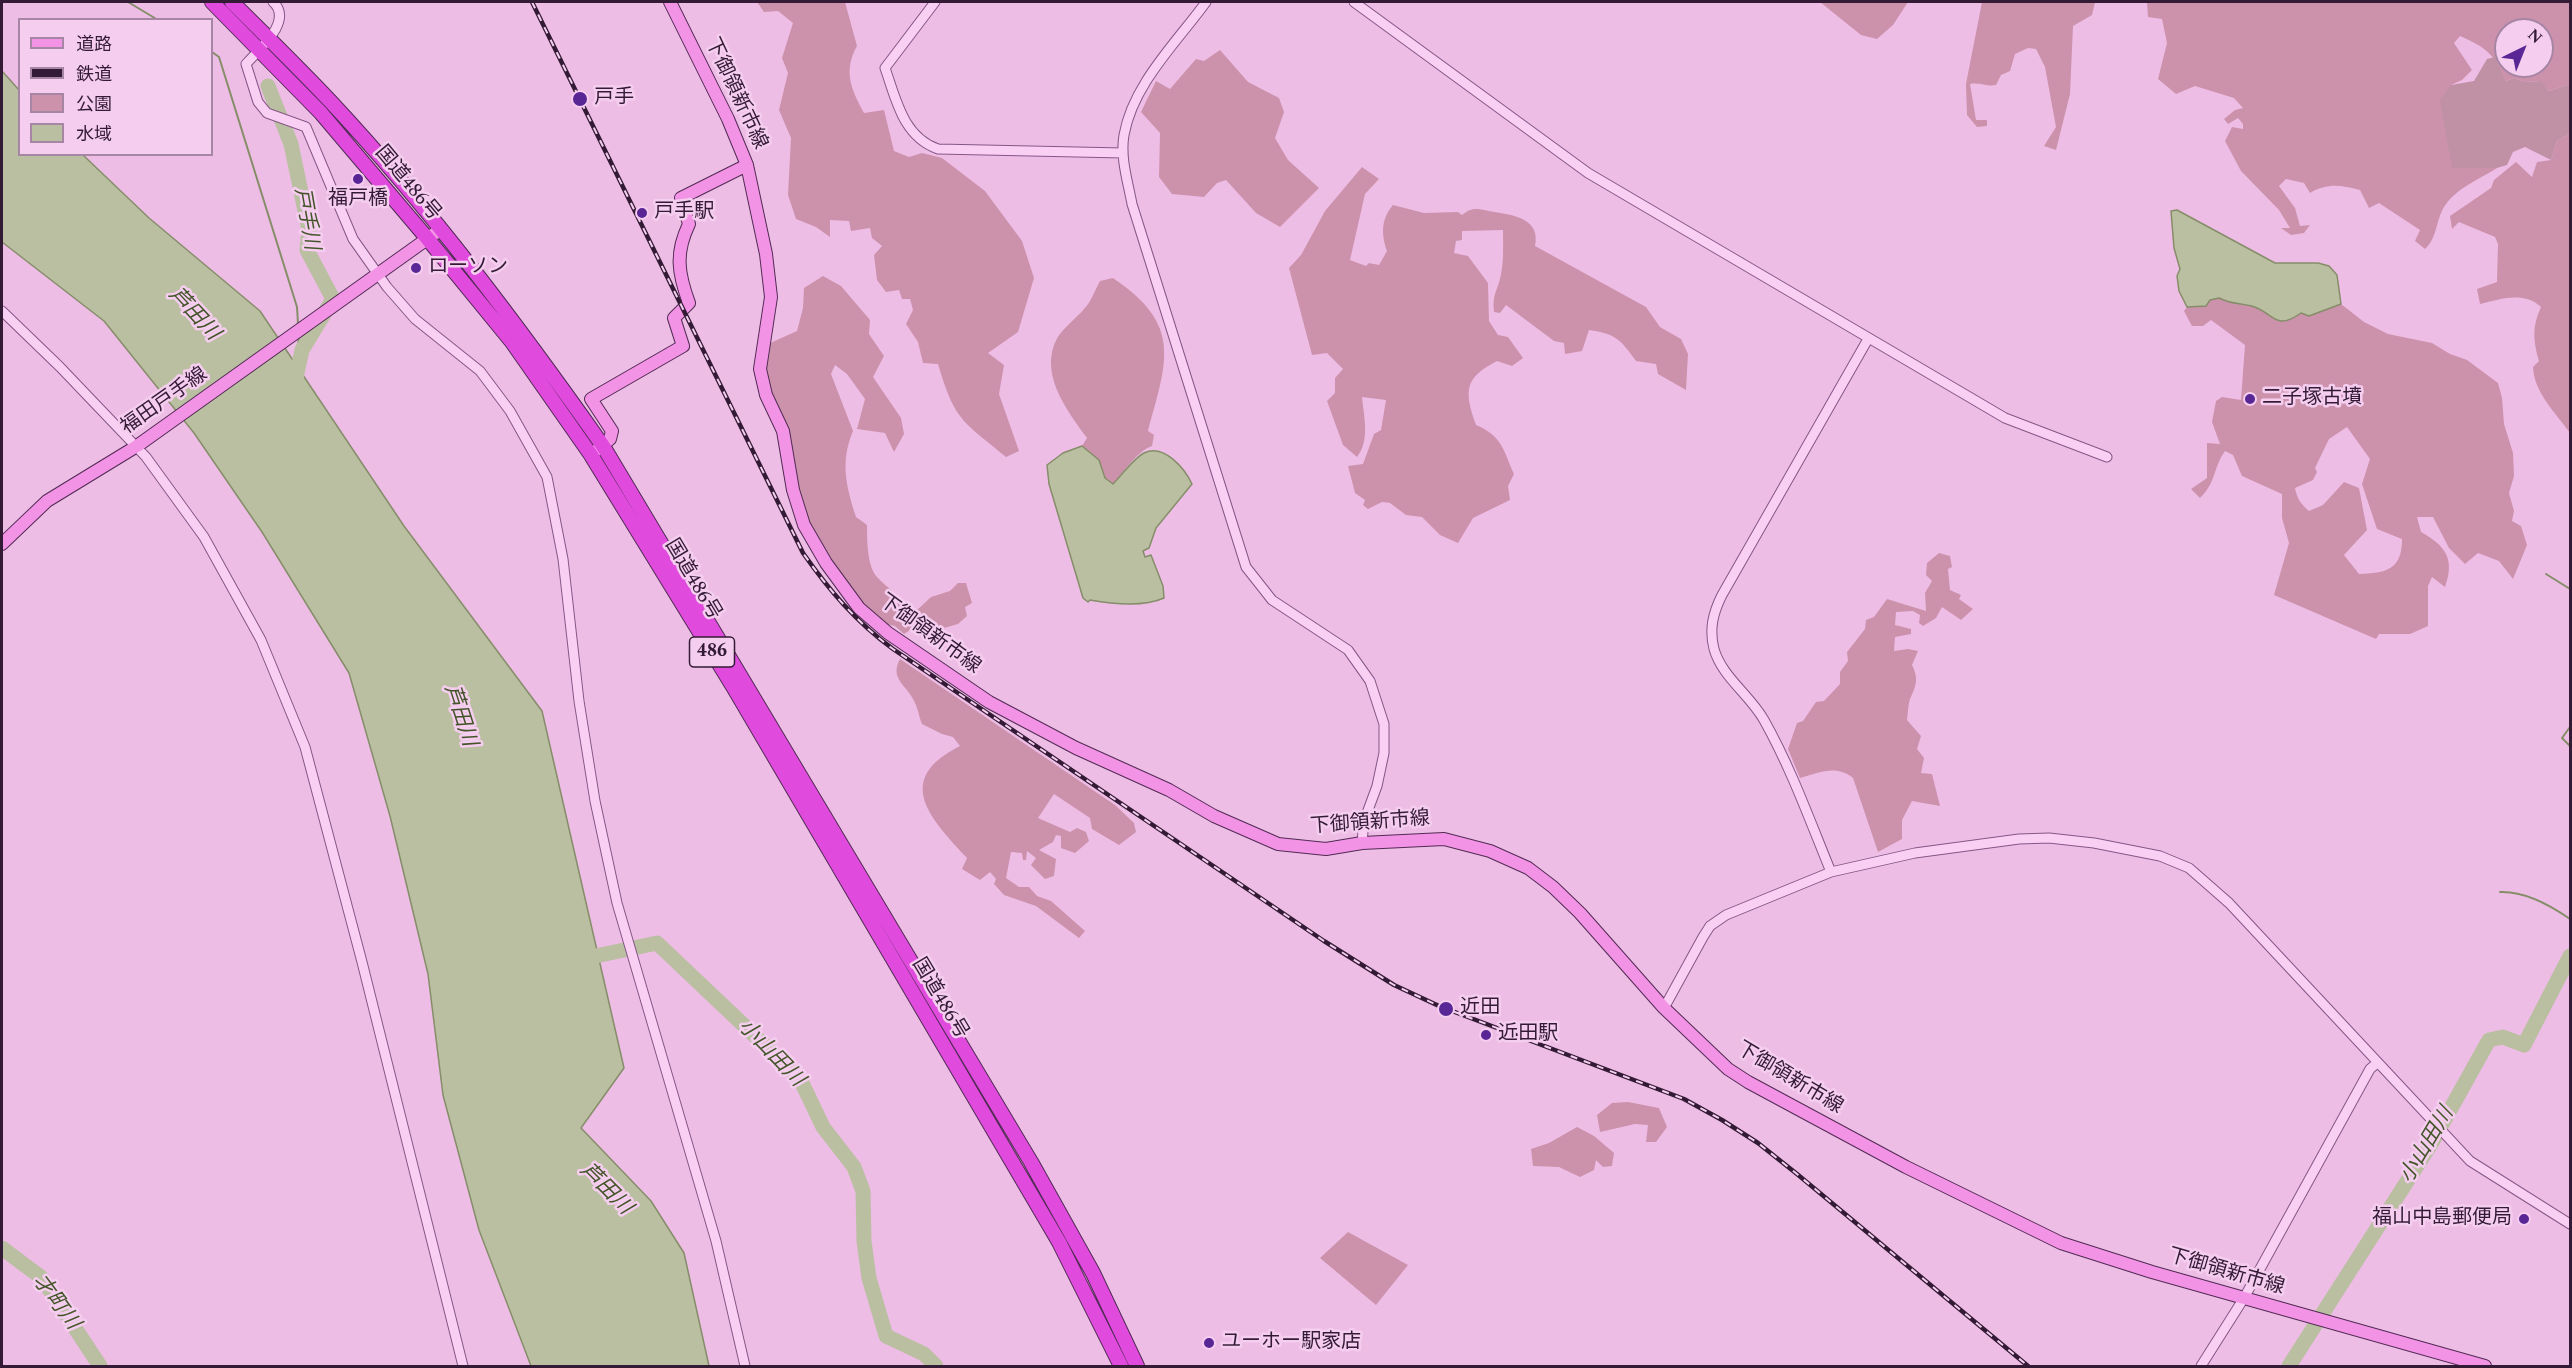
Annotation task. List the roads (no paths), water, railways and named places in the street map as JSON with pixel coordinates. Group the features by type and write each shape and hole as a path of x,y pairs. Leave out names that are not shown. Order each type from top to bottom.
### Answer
{"highway":[{"name":"国道486号","path":"212,2 264,43 332,103 441,229 523,333 603,446 1031,1162 1093,1273 1137,1366"},
{"name":"国道486号","path":"232,2 321,113 428,238 512,342 591,454 734,688 1035,1201 1078,1276 1121,1366"}],"main road":[{"name":"下御領新市線","path":"669,2 737,138 747,165 766,254 771,297 760,369 766,395 783,430 793,490 804,525 826,563 859,608 888,633 989,702 1231,824 1278,844 1326,849 1362,843 1444,839 1490,851 1528,868 1553,887 1594,927 1664,1008 1728,1069 1748,1082 2012,1221 2061,1243 2484,1366"},
{"path":"591,454 603,446 612,431 591,399 683,346 674,318 689,303 680,279 680,244 689,224 681,198 747,165"},
{"name":"福田戸手線","path":"2,544 47,501 139,445 441,229"}],"street":[{"path":"273,2 279,7 281,18 246,64 258,102 267,113 306,126 353,239 415,319 480,371 510,411 547,477 563,559 579,701 593,790 617,903 716,1240 746,1366"},
{"path":"934,2 885,68 904,119 915,136 926,145 938,149 1123,153"},
{"path":"1206,2 1142,88 1124,136 1123,153 1132,204 1246,567 1272,600 1348,650 1362,666 1377,698 1384,724 1384,753 1377,786 1364,820 1362,843"},
{"path":"1354,2 1588,173 2005,418 2107,458"},
{"path":"2,311 139,445 210,547 261,640 305,747 362,962 463,1366"},
{"path":"1831,872 1776,741 1762,716 1721,665 1715,651 1712,625 1722,595 1868,339"},
{"path":"1664,1008 1710,926 1744,905 1831,872 1915,853 2019,839 2049,838 2094,843 2160,856 2200,876 2222,896 2470,1161 2571,1224"},
{"path":"2201,1366 2244,1298 2365,1079 2377,1063"}],"water":[{"name":"芦田川","path":"2,71 18,89 18,156 84,156 149,218 260,311 404,526 542,711 624,1068 581,1128 651,1201 684,1253 709,1366 531,1366 479,1230 443,1095 428,974 390,816 349,673 262,532 194,433 104,321 2,242"},
{"path":"2177,210 2275,263 2318,263 2329,266 2337,275 2341,304 2309,316 2301,313 2287,321 2277,320 2257,308 2219,298 2210,300 2206,306 2187,307 2179,291 2177,276 2180,269 2174,248 2171,211"},
{"path":"1082,446 1099,460 1105,478 1113,484 1136,459 1152,451 1166,454 1173,459 1189,478 1192,484 1156,528 1149,548 1143,551 1145,557 1151,555 1163,586 1164,598 1147,603 1128,604 1090,600 1088,602 1083,598 1049,484 1047,465 1063,453"}],"waterway":[{"path":"128,2 155,18"},
{"path":"213,53 219,57 297,307 298,324"},
{"name":"戸手川","path":"268,86 291,144 309,230 307,250 333,299 302,350 294,387"},
{"path":"296,366 299,336"},
{"path":"2546,574 2570,589"},
{"path":"2570,727 2562,738 2570,746"},
{"path":"2500,892 2509,892 2537,900 2570,919"},
{"name":"小山田川","path":"577,960 657,943 791,1070 803,1085 823,1127 854,1167 863,1191 864,1241 869,1278 886,1336 924,1354 936,1366"},
{"name":"小山田川","path":"2289,1366 2431,1144 2489,1040 2503,1037 2524,1045 2570,956"},
{"name":"才町川","path":"2,1248 42,1278 100,1366"}],"railway":[{"path":"532,2 803,553 833,593 867,628 893,649 1324,941 1394,985 1439,1006 1684,1099 1722,1120 1758,1143 1797,1174 2028,1366"}],"place":[{"name":"戸手","path":"580,99"},
{"name":"福戸橋","path":"358,179"},
{"name":"戸手駅","path":"642,213"},
{"name":"ローソン","path":"416,268"},
{"name":"二子塚古墳","path":"2250,399"},
{"name":"近田","path":"1446,1009"},
{"name":"近田駅","path":"1486,1035"},
{"name":"福山中島郵便局","path":"2524,1219"},
{"name":"ユーホー駅家店","path":"1209,1343"}]}
